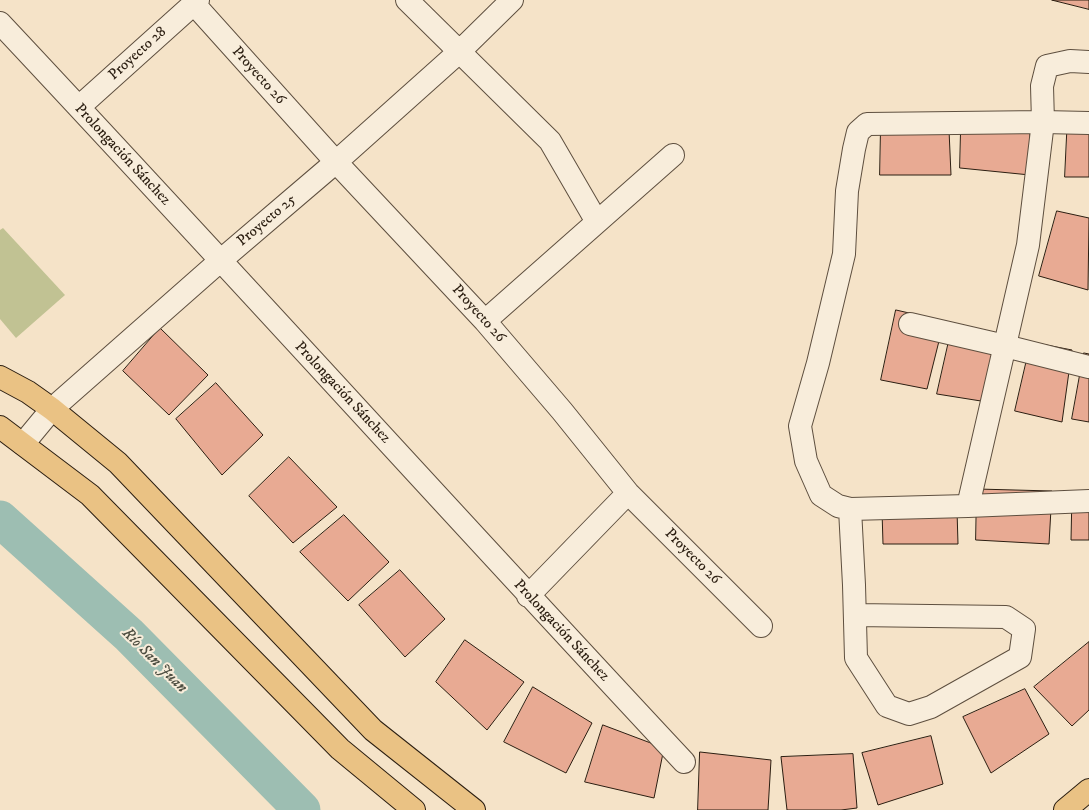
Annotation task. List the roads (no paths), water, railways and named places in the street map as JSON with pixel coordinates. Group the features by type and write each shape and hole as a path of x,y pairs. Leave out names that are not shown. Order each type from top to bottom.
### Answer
{"main road":[{"path":"0,378 28,392 52,409 118,463 372,730 474,810"},
{"path":"0,427 90,495 340,749 414,810"},
{"path":"1064,810 1089,790"}],"street":[{"path":"407,0 550,141 597,222"},
{"name":"Proyecto 25","path":"23,444 52,409 220,261 336,162 459,52 512,0"},
{"name":"Proyecto 28","path":"79,107 196,2"},
{"name":"Proyecto 26","path":"196,2 336,162 485,321 562,411 628,493 761,626"},
{"name":"Prolongación Sánchez","path":"0,23 528,596 684,762"},
{"path":"968,506 1028,245 1042,122 1042,86 1047,66 1070,61 1089,62"},
{"path":"1089,123 1042,122 867,124 858,132 847,191 844,254 818,363 800,426 806,461 821,494 838,506 850,509 1089,501"},
{"path":"485,321 673,155"},
{"path":"910,324 1089,367"},
{"path":"528,596 628,493"},
{"path":"850,509 856,658 887,706 909,714 931,707 1020,657 1024,629 1006,617 855,615"}],"waterway":[{"name":"Río San Juan","path":"0,519 129,635 302,810"}]}
